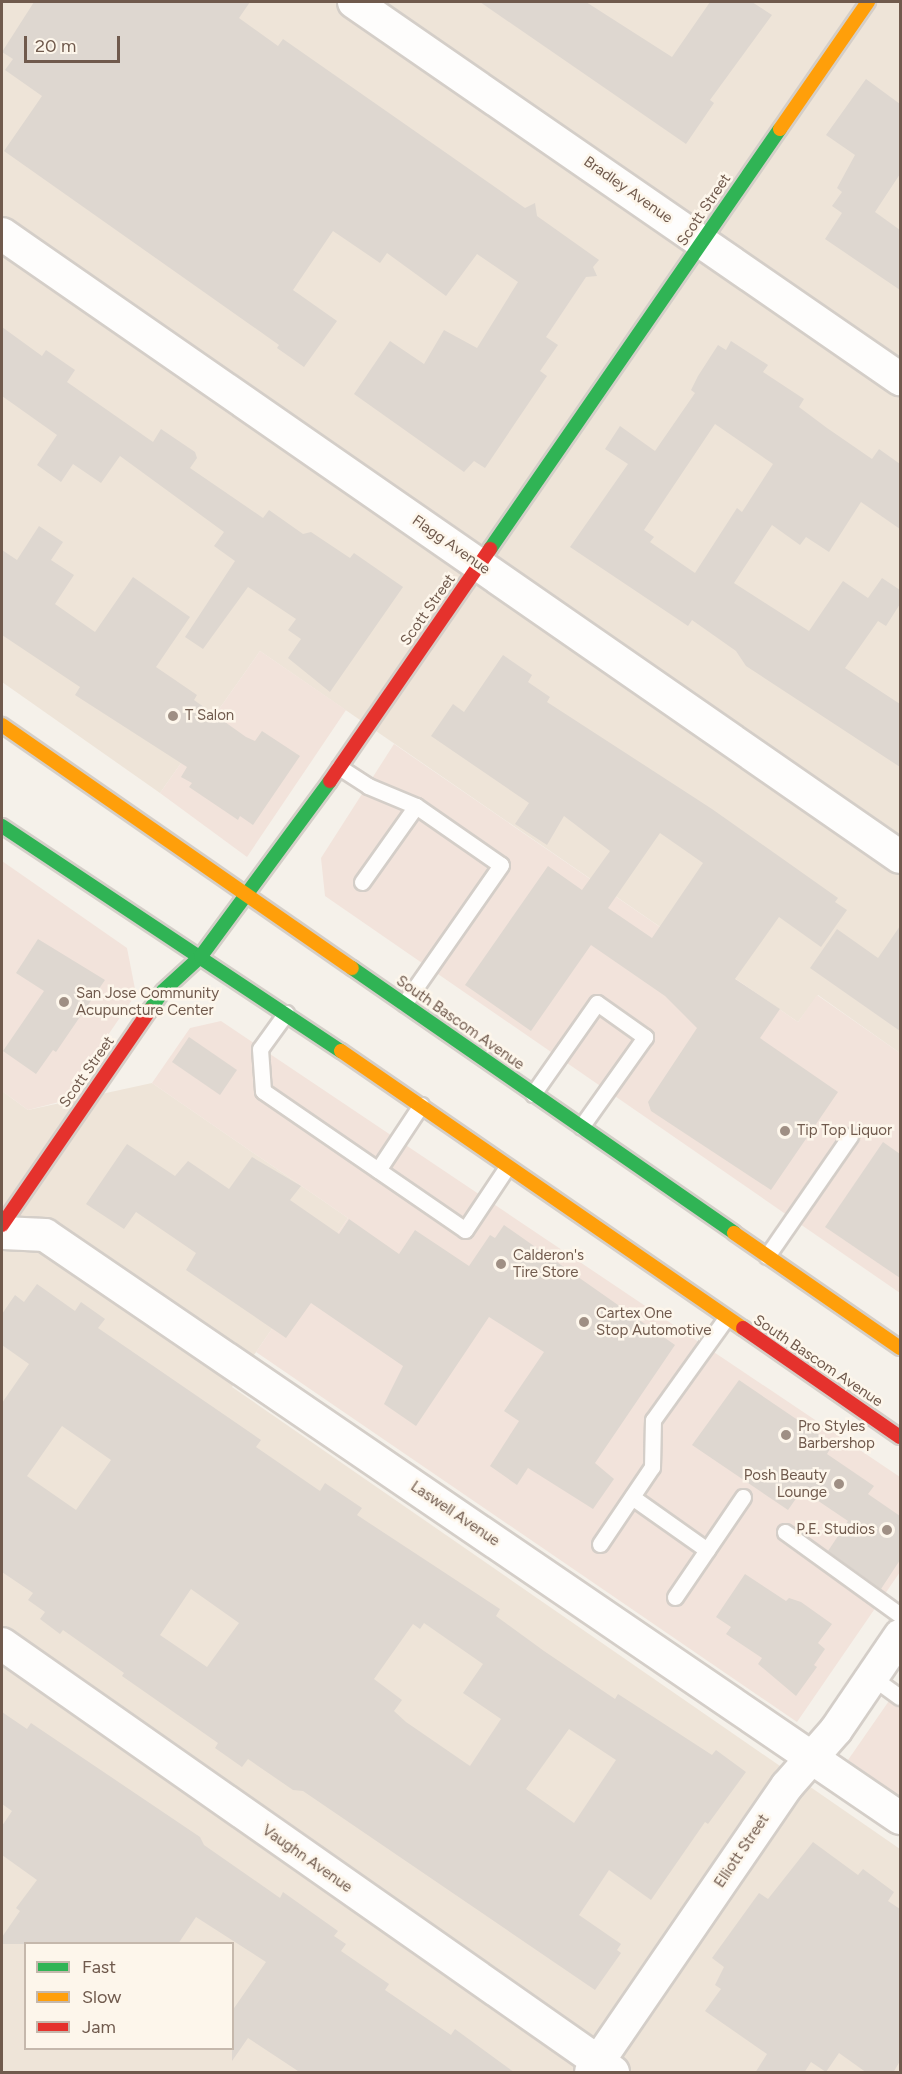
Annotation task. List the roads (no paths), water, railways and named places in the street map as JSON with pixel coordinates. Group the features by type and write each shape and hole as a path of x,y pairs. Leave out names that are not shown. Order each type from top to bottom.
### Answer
{"main road":[{"name":"Scott Street","path":"2,1225 163,991 201,956 339,767 868,2"},
{"name":"South Bascom Avenue","path":"2,725 900,1348"},
{"name":"South Bascom Avenue","path":"2,826 286,1013 900,1437"}],"street":[{"name":"Bradley Avenue","path":"354,2 900,379"},
{"name":"Flagg Avenue","path":"2,234 900,857"},
{"name":"Laswell Avenue","path":"2,1233 45,1235 900,1818"},
{"name":"Elliott Street","path":"601,2069 787,1786 836,1730 900,1636"},
{"name":"Vaughn Avenue","path":"2,1644 601,2069"}],"lane":[{"path":"339,767 368,786 416,806 501,865 404,1004"},
{"path":"362,882 416,806"},
{"path":"534,1094 597,1003 645,1037 581,1127"},
{"path":"286,1013 260,1049 263,1090 465,1230 507,1167"},
{"path":"378,1170 421,1105"},
{"path":"767,1256 850,1136"},
{"path":"600,1544 652,1467 653,1420 726,1318"},
{"path":"632,1497 707,1550"},
{"path":"675,1597 743,1497"},
{"path":"785,1532 900,1615"},
{"path":"872,1677 900,1697"}],"place":[{"name":"T Salon","path":"173,716"},
{"name":"San Jose Community Acupuncture Center","path":"64,1002"},
{"name":"Tip Top Liquor","path":"785,1131"},
{"name":"Calderon's Tire Store","path":"501,1264"},
{"name":"Cartex One Stop Automotive","path":"584,1322"},
{"name":"Pro Styles Barbershop","path":"786,1435"},
{"name":"Posh Beauty Lounge","path":"839,1484"},
{"name":"P.E. Studios","path":"887,1530"}]}
